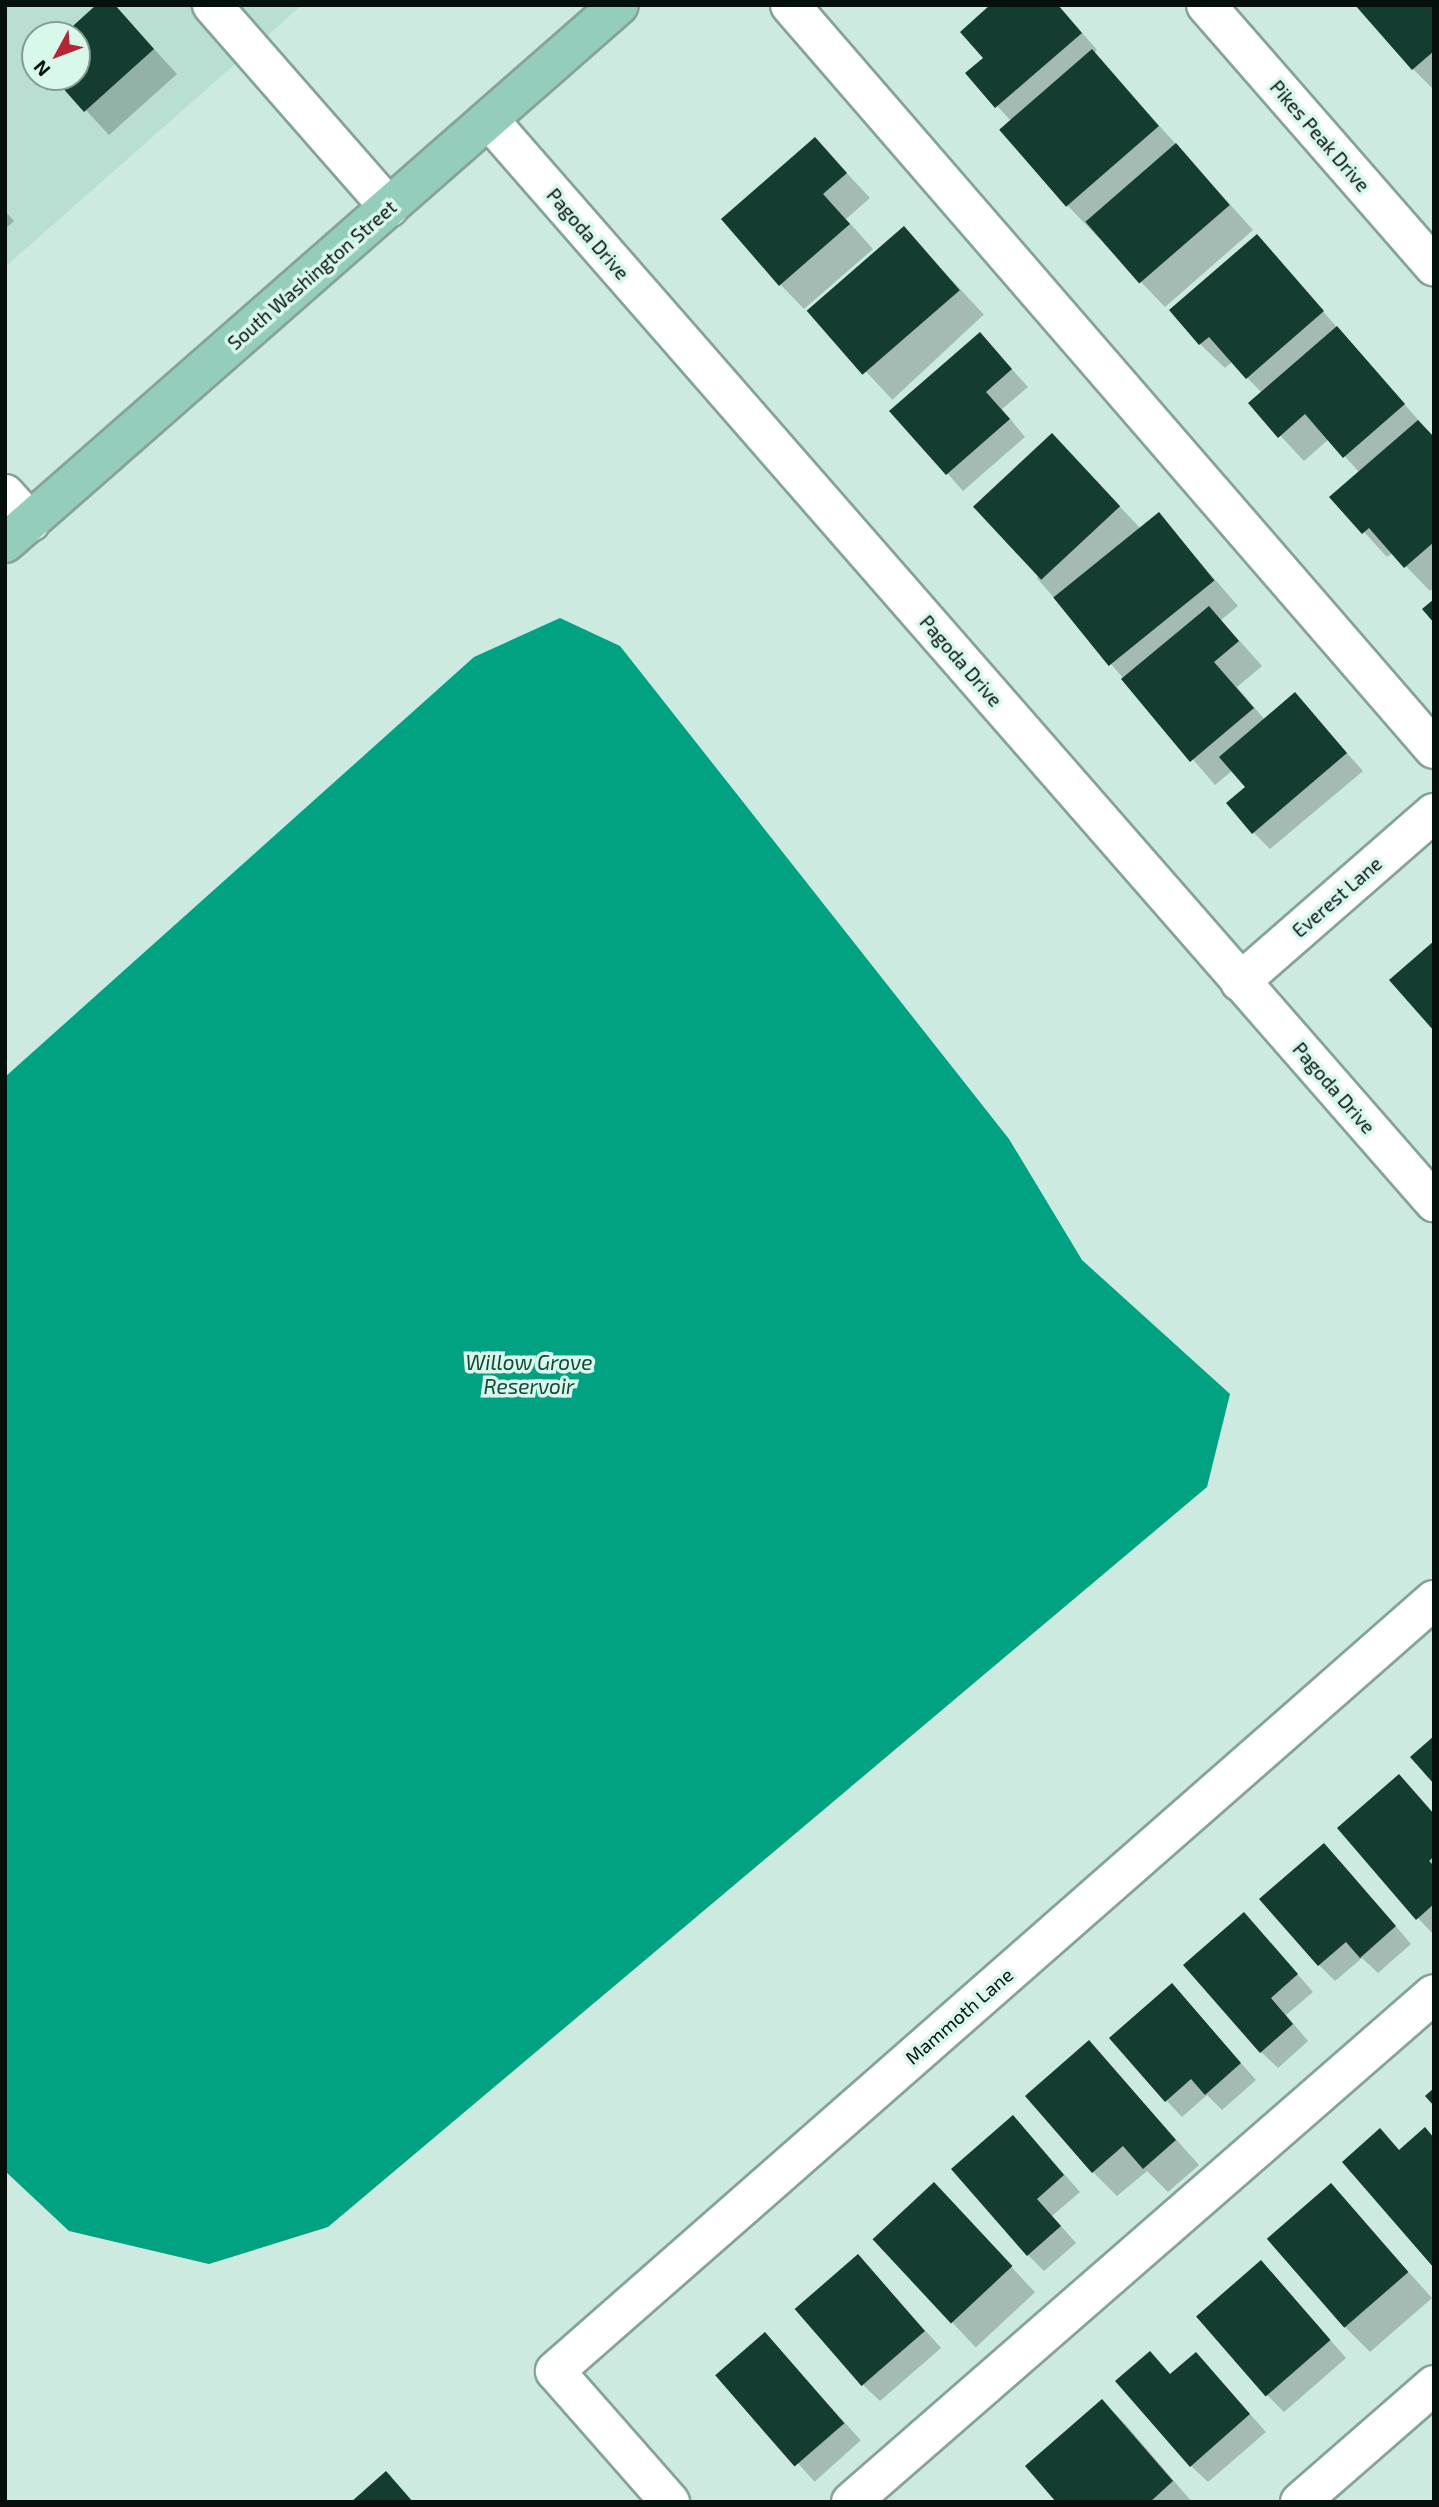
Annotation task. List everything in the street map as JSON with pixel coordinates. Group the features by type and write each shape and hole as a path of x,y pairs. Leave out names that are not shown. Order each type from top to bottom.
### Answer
{"main road":[{"name":"South Washington Street","path":"13,520 390,207 619,5"}],"street":[{"path":"212,5 390,207"},
{"path":"789,5 1434,748"},
{"name":"Pikes Peak Drive","path":"1206,5 1434,266"},
{"name":"Pagoda Drive","path":"489,120 1434,1202"},
{"name":"Everest Lane","path":"1240,982 1434,813"},
{"name":"Mammoth Lane","path":"670,2502 555,2371 1434,1600"},
{"path":"851,2502 1434,1994"},
{"path":"1300,2502 1434,2385"}],"shaded area":[{"path":"5,5 302,5 5,267"}],"water":[{"name":"Willow Grove Reservoir","path":"560,618 620,646 1009,1139 1082,1260 1230,1394 1207,1487 328,2227 209,2264 69,2231 5,2171 5,1077 474,657"}],"building":[{"path":"96,5 115,5 154,49 84,112 65,91 91,91 91,21 78,21"},
{"path":"990,5 1058,5 1082,33 995,108 965,73 983,58 960,32"},
{"path":"1355,5 1434,5 1434,51 1412,70"},
{"path":"1092,49 1159,126 1066,207 999,130"},
{"path":"815,137 847,173 823,194 850,224 779,286 721,219"},
{"path":"1176,143 1230,205 1139,284 1085,222"},
{"path":"904,226 960,290 862,375 807,311"},
{"path":"1257,234 1324,311 1246,379 1209,337 1199,345 1169,310"},
{"path":"1337,326 1405,404 1343,458 1305,414 1278,438 1248,403"},
{"path":"980,332 1012,369 986,392 1010,419 946,475 889,411"},
{"path":"1418,420 1434,437 1434,542 1404,568 1369,528 1362,534 1329,497"},
{"path":"1052,433 1120,506 1041,580 973,507"},
{"path":"1159,512 1214,580 1109,666 1053,598"},
{"path":"1434,599 1434,623 1422,609"},
{"path":"1209,606 1239,641 1214,662 1254,708 1190,762 1121,679"},
{"path":"1295,692 1347,753 1252,834 1226,803 1245,787 1219,757"},
{"path":"1434,941 1434,1031 1389,980"},
{"path":"1434,1736 1434,1784 1410,1757"},
{"path":"1399,1774 1434,1814 1434,1856 1429,1861 1434,1866 1434,1904 1416,1920 1337,1828"},
{"path":"1324,1843 1396,1926 1360,1958 1346,1942 1318,1966 1259,1899"},
{"path":"1244,1912 1298,1974 1271,1998 1293,2024 1260,2053 1183,1965"},
{"path":"1172,1983 1241,2063 1205,2095 1191,2079 1165,2102 1109,2038"},
{"path":"1089,2040 1176,2140 1143,2169 1123,2146 1092,2173 1025,2096"},
{"path":"1434,2088 1434,2106 1425,2096"},
{"path":"1013,2115 1064,2175 1037,2199 1061,2226 1027,2256 951,2169"},
{"path":"1425,2127 1434,2138 1434,2268 1342,2162 1380,2128 1399,2150"},
{"path":"934,2182 1012,2266 951,2323 873,2239"},
{"path":"1331,2183 1408,2272 1344,2328 1267,2239"},
{"path":"858,2254 925,2331 862,2386 795,2309"},
{"path":"1261,2260 1331,2340 1266,2396 1196,2316"},
{"path":"765,2332 844,2423 795,2467 715,2375"},
{"path":"1150,2351 1170,2374 1196,2352 1250,2414 1190,2467 1115,2381"},
{"path":"1102,2399 1173,2481 1150,2502 1056,2502 1025,2466"},
{"path":"386,2471 413,2502 351,2502"}]}
